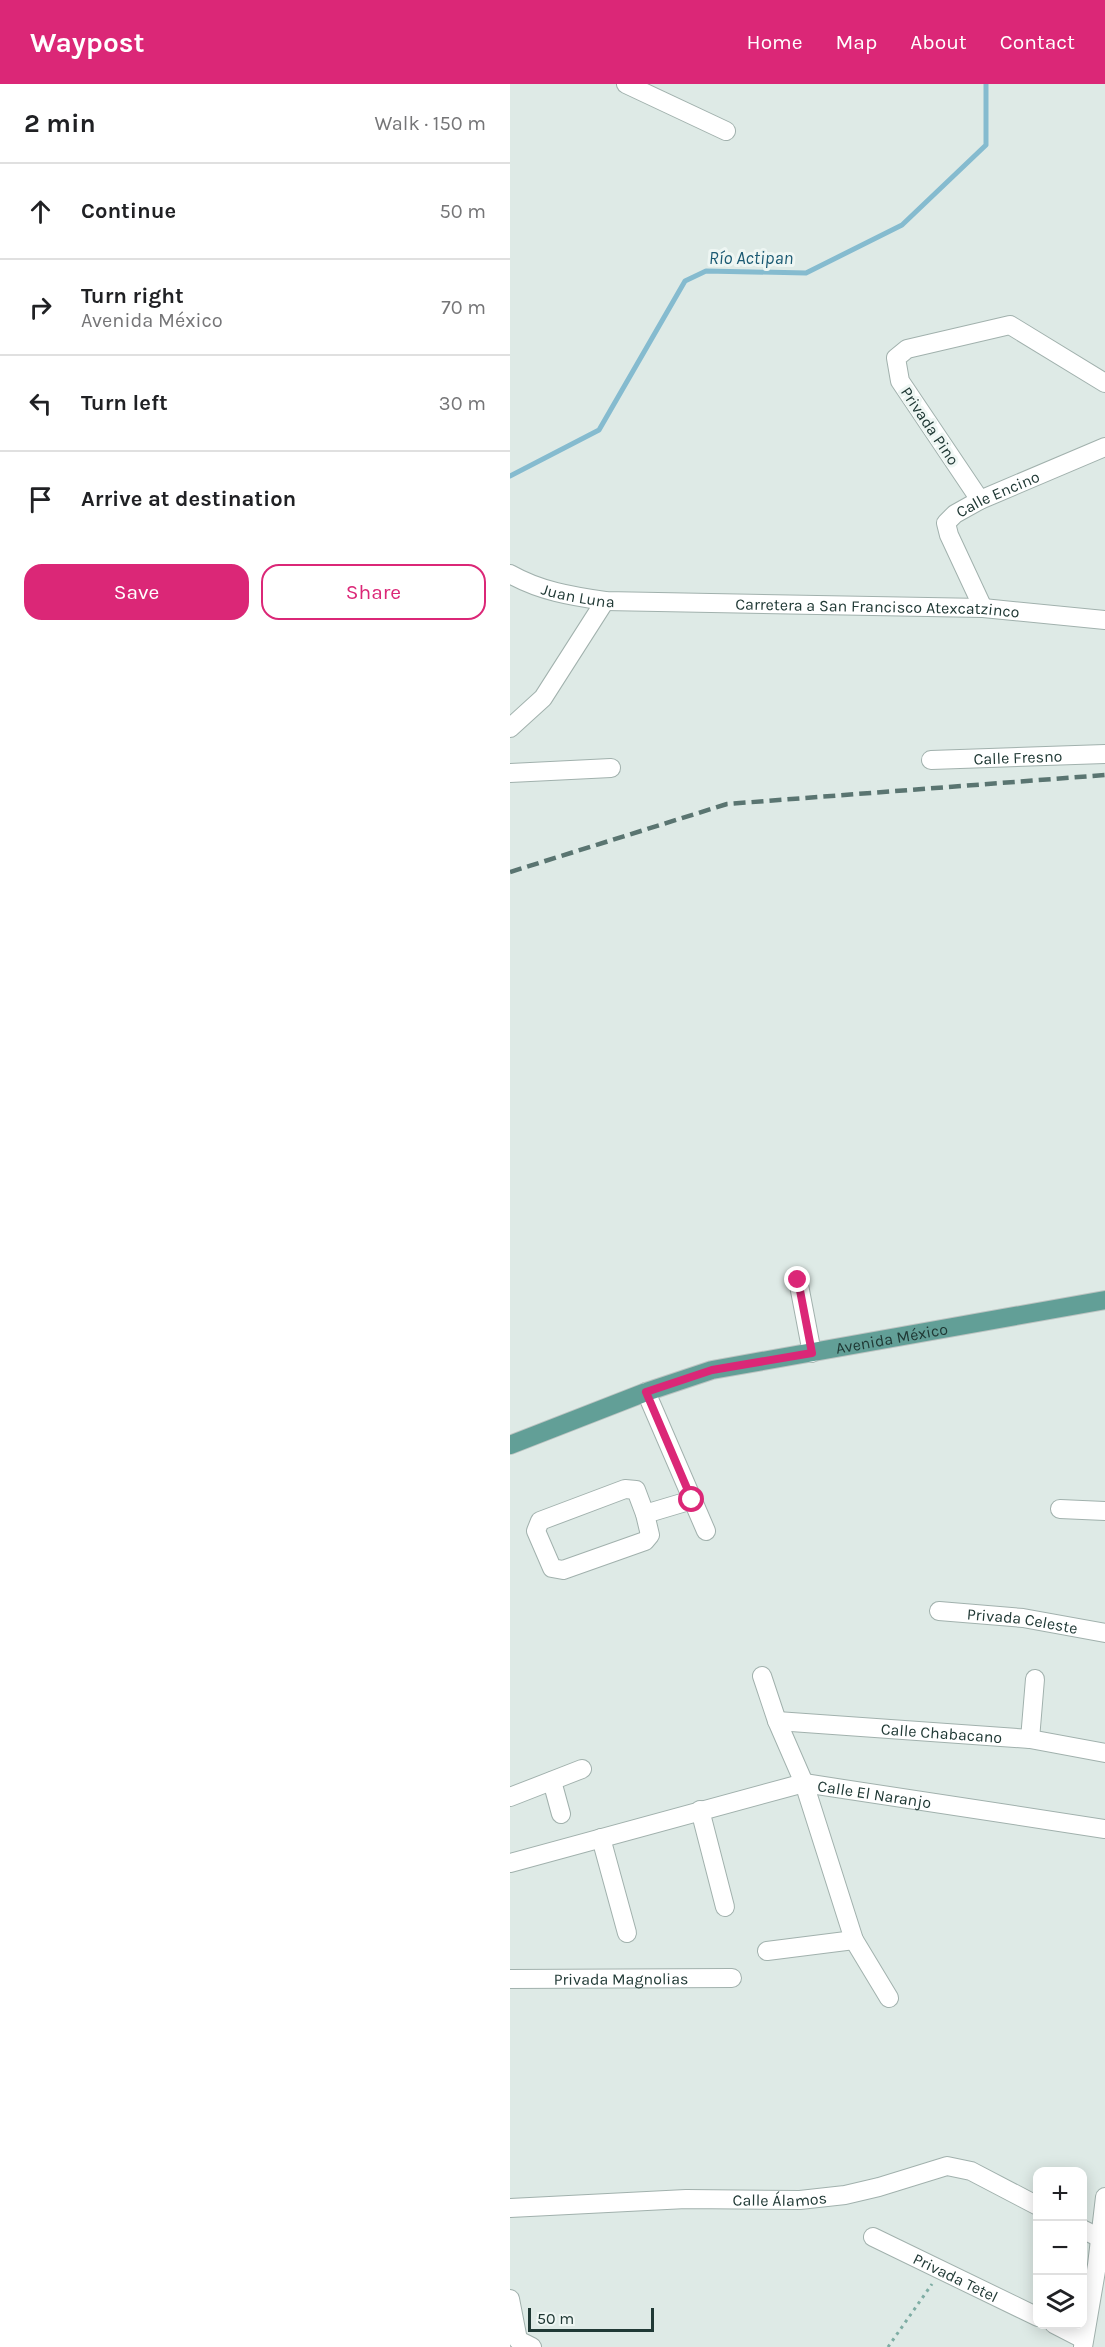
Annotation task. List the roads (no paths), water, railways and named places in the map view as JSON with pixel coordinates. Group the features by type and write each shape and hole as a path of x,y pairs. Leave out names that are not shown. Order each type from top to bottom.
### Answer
{"main road":[{"name":"Avenida México","path":"510,1445 646,1392 712,1370 1105,1300"}],"street":[{"path":"626,84 726,131"},
{"name":"Privada Pino","path":"980,500 900,381 896,358 907,349 1010,325 1105,383"},
{"name":"Calle Encino","path":"983,608 949,535 946,523 955,514 980,500 1105,447"},
{"name":"Juan Luna","path":"510,574 525,582 562,595 605,602 650,603"},
{"path":"510,728 543,698 605,602"},
{"name":"Carretera a San Francisco Atexcatzinco","path":"650,603 983,608 1105,620"},
{"name":"Calle Fresno","path":"932,760 1105,754"},
{"path":"510,773 610,768"},
{"path":"798,1280 812,1353"},
{"path":"646,1392 706,1531"},
{"path":"625,1489 636,1490 645,1514 650,1535 645,1541 562,1570 552,1568 536,1531 540,1521 625,1489"},
{"path":"645,1514 692,1500"},
{"path":"1060,1509 1105,1511"},
{"name":"Privada Celeste","path":"939,1611 1023,1618 1105,1633"},
{"path":"762,1676 777,1721 804,1783 854,1940 889,1998"},
{"path":"1030,1739 1035,1679"},
{"name":"Calle Chabacano","path":"777,1721 1030,1739 1105,1753"},
{"path":"510,1797 582,1769"},
{"path":"552,1780 561,1814"},
{"name":"Calle El Naranjo","path":"510,1863 804,1783 1105,1829"},
{"path":"700,1810 725,1907"},
{"path":"601,1838 627,1933"},
{"path":"768,1951 854,1940"},
{"name":"Privada Magnolias","path":"510,1979 732,1978"},
{"name":"Calle Álamos","path":"510,2208 686,2199 800,2200 868,2190 947,2166 971,2171 1033,2203"},
{"path":"1060,2329 1083,2343 1101,2267 1100,2238 1105,2197"},
{"path":"1087,2231 1100,2238"},
{"name":"Privada Tetel","path":"873,2237 1033,2314"},
{"path":"510,2299 518,2340 532,2347"}],"waterway":[{"name":"Río Actipan","path":"510,476 599,430 685,281 706,271 806,273 902,225 986,145 986,84"}],"railway":[{"path":"510,872 727,804 1105,775"}]}
